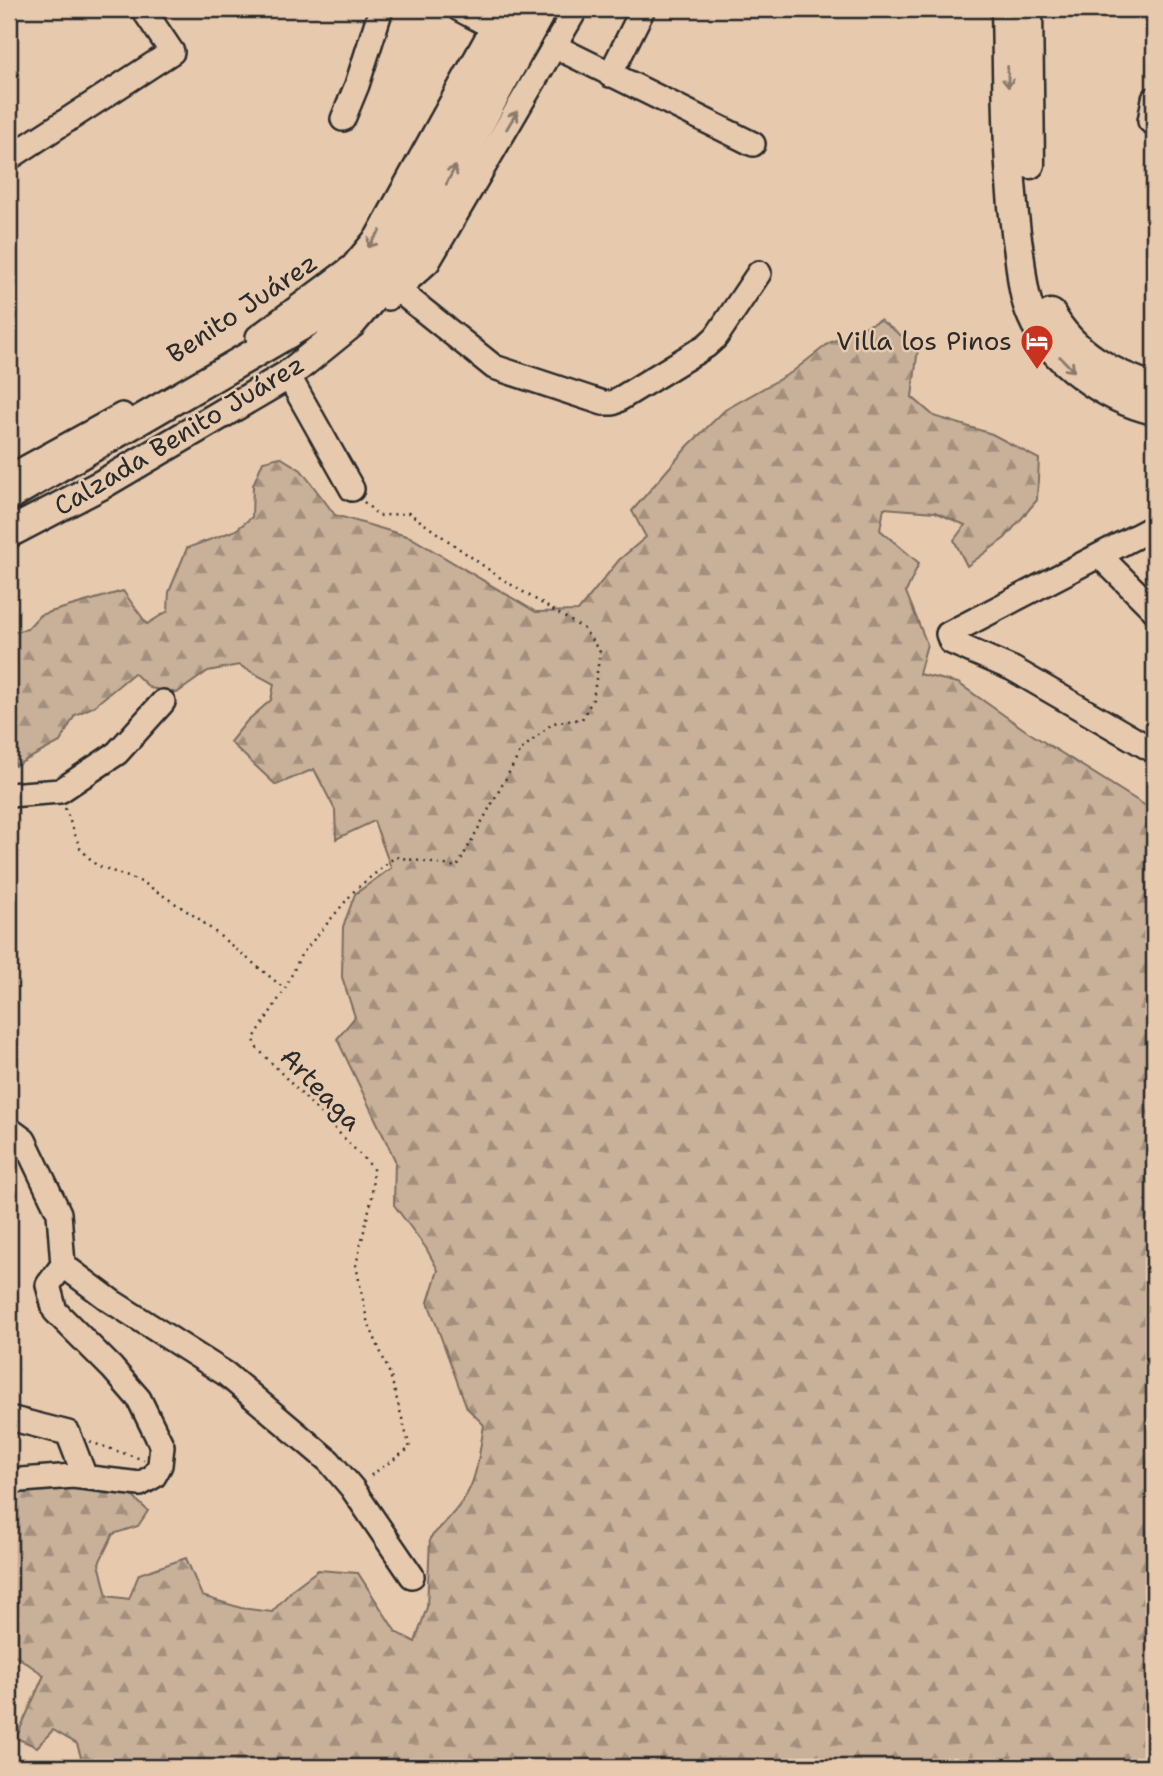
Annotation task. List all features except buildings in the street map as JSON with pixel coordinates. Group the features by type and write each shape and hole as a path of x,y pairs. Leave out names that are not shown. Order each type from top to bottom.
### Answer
{"main road":[{"name":"Calzada Benito Juárez","path":"9,496 270,347 332,308 363,279 391,247 518,9"},
{"name":"Calzada Benito Juárez","path":"9,533 101,485 288,375 393,286 542,9"},
{"path":"1006,9 1012,210 1025,298 1041,334 1071,370 1141,407 1154,410"},
{"path":"1028,9 1031,208 1042,293 1058,326 1090,359 1154,387"}],"street":[{"path":"9,158 172,52 143,9"},
{"path":"343,119 357,85 381,9"},
{"path":"459,9 498,18"},
{"path":"576,9 428,262 393,286 494,368 603,403 613,403 706,346 716,337 759,274"},
{"path":"610,75 643,9"},
{"name":"Benito Juárez","path":"9,477 229,357 291,315 352,267 377,237 498,18"},
{"path":"556,47 752,144"},
{"path":"288,375 352,489"},
{"path":"1154,527 1101,557 948,634 951,642 1013,669 1154,751"},
{"path":"1101,557 1154,610"},
{"path":"9,795 60,791 117,753 163,702"},
{"path":"9,1129 24,1140 59,1213 63,1265 48,1285 55,1311 112,1367 138,1399 162,1446 160,1465 154,1476 140,1484 85,1477 9,1481"},
{"path":"63,1265 111,1301 226,1374 329,1461 352,1488 412,1576"},
{"path":"9,1418 59,1430 85,1477"}],"path":[{"path":"60,791 69,824 80,848 96,864 144,883 199,919 285,989 301,954 355,890 395,857 457,867 522,749 553,723 582,719 593,699 600,652 583,629 502,579 439,531 409,513 379,516 352,489"},
{"name":"Arteaga","path":"285,989 254,1038 256,1047 373,1168 372,1197 356,1265 367,1320 390,1374 410,1448 352,1488"},
{"path":"59,1430 160,1465"}],"green space":[{"path":"880,320 918,348 912,397 934,416 992,434 1039,459 1037,500 1005,538 967,566 954,540 965,525 935,512 884,508 880,530 919,563 906,592 927,644 919,674 958,683 1028,732 1154,811 1154,1767 84,1767 77,1744 53,1730 37,1747 16,1738 44,1675 9,1651 9,1494 52,1487 128,1492 148,1511 138,1526 113,1534 99,1563 107,1596 129,1599 139,1574 186,1558 202,1596 241,1608 272,1612 294,1588 318,1570 358,1573 396,1632 415,1642 427,1607 430,1538 456,1510 470,1488 478,1462 484,1425 467,1408 428,1302 438,1270 426,1248 394,1205 395,1160 337,1039 355,1017 342,977 343,927 355,894 391,868 374,821 336,839 335,810 314,769 276,785 230,742 247,721 271,700 274,684 239,665 208,671 177,693 150,688 134,673 93,707 75,715 60,742 15,766 9,694 9,633 27,629 40,615 123,591 147,624 168,611 169,592 187,548 236,530 252,517 253,485 263,461 280,457 301,470 335,515 410,537 536,612 578,611 619,560 646,537 632,511 688,446 725,410 792,372 829,343"}],"place":[{"name":"Villa los Pinos","path":"1037,371"}]}
